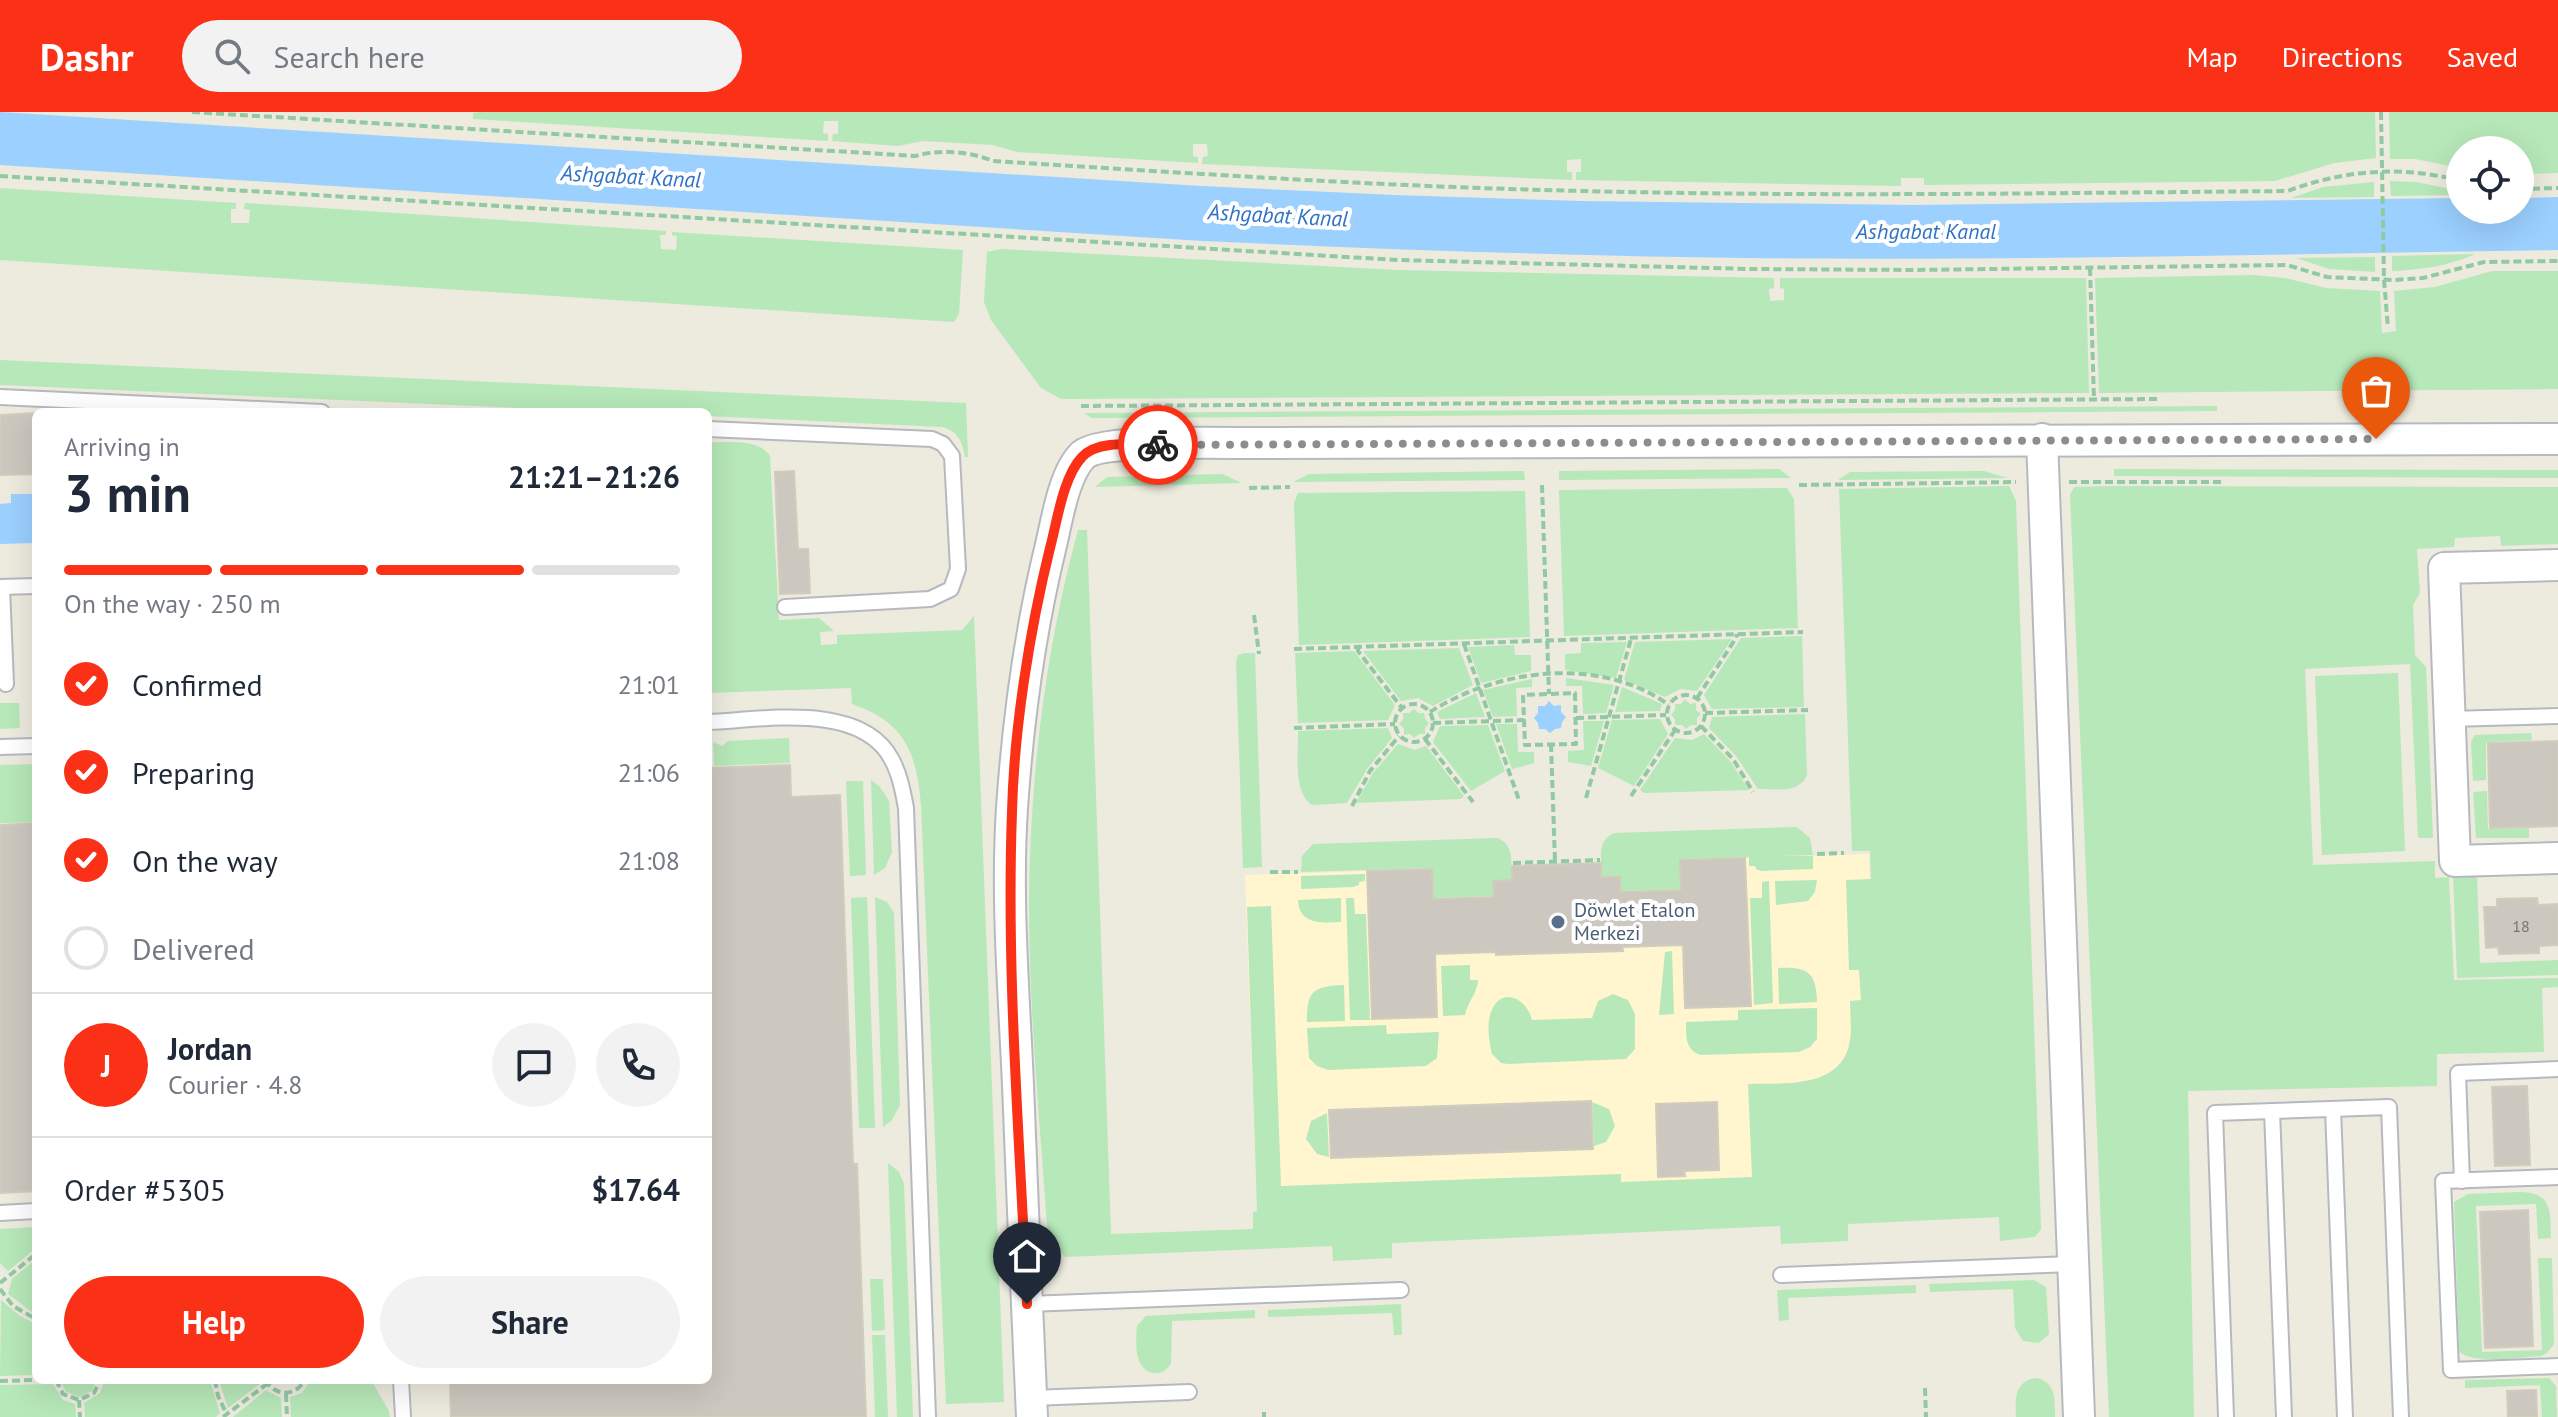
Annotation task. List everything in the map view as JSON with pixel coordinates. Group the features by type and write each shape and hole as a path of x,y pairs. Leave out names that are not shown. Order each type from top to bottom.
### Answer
{"street":[{"path":"2042,439 2079,1417"},
{"path":"1031,1408 1014,1005 1012,810 1031,639 1047,561 1071,474 1082,457 1093,449 1130,445 2558,439"},
{"path":"2558,565 2444,568 2455,861 2558,858"}],"lane":[{"path":"0,397 236,408"},
{"path":"712,429 932,439 943,444 952,456 958,569 951,589 930,599 785,607"},
{"path":"6,684 1,587 32,586"},
{"path":"2449,719 2558,716"},
{"path":"712,722 811,718 840,721 862,730 879,742 892,758 899,777 906,808 928,1417"},
{"path":"0,747 32,746"},
{"path":"2462,1181 2458,1073 2558,1069"},
{"path":"2226,1417 2215,1113 2389,1107 2401,1417"},
{"path":"2333,1109 2345,1417"},
{"path":"2272,1111 2284,1417"},
{"path":"2558,1177 2443,1181 2451,1370 2558,1366"},
{"path":"0,1213 32,1211"},
{"path":"1781,1275 2073,1264"},
{"path":"1027,1304 1401,1290"},
{"path":"401,1384 403,1417"},
{"path":"1031,1408 1189,1392"}],"path":[{"path":"192,112 915,156 932,151 976,154 993,161 1304,180 1582,191 1912,196 2288,191 2334,177 2382,172 2417,172 2446,178"},
{"path":"2381,112 2384,280 2388,328"},
{"path":"0,176 1397,260 1750,269 2287,265 2327,277 2384,280 2423,278 2484,262 2558,261"},
{"path":"2534,189 2558,188"},
{"path":"2090,268 2094,400"},
{"path":"1081,406 2158,399"},
{"path":"2077,481 2222,482"},
{"path":"1799,485 2008,482"},
{"path":"1542,485 1549,694"},
{"path":"1249,488 1290,487"},
{"path":"1254,615 1259,654"},
{"path":"1294,649 1803,632"},
{"path":"1697,698 1737,634"},
{"path":"1586,798 1631,638"},
{"path":"1463,644 1519,800"},
{"path":"1358,647 1402,708"},
{"path":"1430,712 1478,688 1510,678 1548,674 1587,676 1619,683 1642,690 1669,705"},
{"path":"1575,693 1576,744 1525,745 1523,695 1549,694 1575,693"},
{"path":"1680,696 1697,698 1705,713 1701,726 1691,733 1675,730 1666,715 1669,705 1680,696"},
{"path":"1418,705 1430,712 1433,723 1425,739 1414,743 1399,736 1395,724 1402,708 1418,705"},
{"path":"1705,713 1808,710"},
{"path":"1576,718 1666,715"},
{"path":"1433,723 1524,720"},
{"path":"1294,728 1395,724"},
{"path":"1701,726 1733,759 1753,792"},
{"path":"1631,796 1675,730"},
{"path":"1352,806 1370,771 1399,736"},
{"path":"1425,739 1473,802"},
{"path":"1551,744 1555,862"},
{"path":"1817,854 1844,853"},
{"path":"1513,863 1600,860"},
{"path":"1270,872 1298,872"},
{"path":"32,1258 0,1286 13,1306 32,1317"},
{"path":"0,1381 32,1380"},
{"path":"58,1384 63,1394 79,1400 94,1393 98,1384"},
{"path":"216,1384 225,1416 264,1384"},
{"path":"268,1384 277,1392 286,1394 294,1392 301,1384"},
{"path":"1925,1388 1926,1417"},
{"path":"286,1394 287,1417"},
{"path":"79,1400 80,1417"}],"shaded area":[{"path":"1869,854 1880,1190 1257,1211 1245,875"}],"green space":[{"path":"2375,112 2376,158 2334,163 2275,181 1924,185 1924,178 1901,178 1901,186 1576,180 1576,172 1581,172 1581,159 1567,160 1567,172 1572,172 1572,180 1202,164 1203,157 1208,156 1207,144 1193,144 1193,156 1198,157 1198,163 1017,152 993,145 923,141 898,146 832,141 833,134 838,134 838,121 824,121 823,133 828,134 828,141 473,119 473,113"},
{"path":"2389,112 2558,112 2558,173 2534,174 2534,136 2446,136 2446,165 2415,159 2390,159"},
{"path":"2390,181 2446,188 2446,195 2391,196"},
{"path":"2374,182 2374,197 2291,198 2323,187"},
{"path":"0,188 236,203 236,209 231,209 231,223 249,223 250,210 244,209 245,203 666,231 666,235 660,235 661,249 676,250 677,236 672,232 963,250 959,314 954,322 0,260"},
{"path":"1001,249 1397,270 1774,278 1774,288 1769,289 1770,301 1784,300 1780,278 2086,278 2089,393 1061,399 1041,388 991,320 984,302 987,252"},
{"path":"2475,254 2434,267 2392,271 2392,256"},
{"path":"2375,257 2375,272 2329,269 2296,258"},
{"path":"2492,271 2558,271 2558,389 2099,393 2095,278 2253,275 2285,278 2326,288 2380,291 2382,333 2396,331 2394,291 2435,287"},
{"path":"0,360 966,403 968,457 965,457 955,434 941,427 712,416 712,408 520,408 0,385"},
{"path":"2217,406 2217,411 1092,418 1084,413"},
{"path":"712,442 750,444 765,450 770,456 779,620 819,618 834,631 820,632 821,645 837,644 837,635 962,630 974,616 1004,1402 946,1404 919,787 905,742 885,720 852,704 851,688 712,693"},
{"path":"1779,469 1791,478 1559,480 1559,471"},
{"path":"2114,469 2558,470 2558,478 2114,476"},
{"path":"1524,471 1525,480 1293,482 1309,474"},
{"path":"1984,471 2007,478 1838,480 1850,472"},
{"path":"1222,474 1242,483 1095,487 1107,477"},
{"path":"2009,486 2016,501 2041,1229 2035,1237 2000,1241 1999,1217 1848,1224 1848,1241 1781,1244 1780,1226 1392,1243 1392,1258 1333,1261 1332,1246 1065,1257 1052,1241 1047,1226 1033,1030 1030,855 1045,690 1078,530 1087,530 1111,1234 1253,1229 1253,1212 1257,1211 1247,907 1271,906 1281,1186 1621,1174 1621,1182 1752,1177 1748,1084 1795,1083 1824,1075 1836,1067 1845,1056 1850,1040 1850,1001 1861,1000 1859,970 1849,970 1846,880 1871,879 1870,851 1852,851 1839,489"},
{"path":"2074,487 2558,487 2558,544 2501,546 2500,536 2455,538 2454,547 2417,549 2420,593 2413,605 2415,655 2426,667 2433,838 2418,838 2410,664 2305,669 2313,865 2435,861 2435,878 2449,877 2454,980 2558,978 2558,987 2542,988 2544,1052 2437,1054 2437,1086 2188,1091 2194,1417 2109,1417 2070,495"},
{"path":"1787,488 1794,499 1798,628 1564,636 1559,490"},
{"path":"1525,491 1530,637 1299,645 1294,503 1298,493"},
{"path":"1802,636 1804,707 1712,709 1704,695 1741,638"},
{"path":"1732,639 1697,691 1680,689 1665,697 1624,680 1635,642"},
{"path":"1627,642 1616,678 1565,670 1565,654 1581,653 1581,643"},
{"path":"1514,645 1515,655 1531,655 1531,671 1481,683 1468,647"},
{"path":"1459,648 1473,685 1433,706 1418,698 1401,701 1363,651"},
{"path":"1354,651 1395,705 1388,720 1298,723 1295,653"},
{"path":"1255,653 1262,867 1243,868 1236,662 1238,655"},
{"path":"2398,673 2405,851 2322,855 2315,676"},
{"path":"1566,678 1614,685 1606,713 1583,714 1582,686 1566,686"},
{"path":"1532,679 1532,687 1516,688 1517,716 1493,717 1483,690"},
{"path":"1622,687 1662,704 1660,711 1615,712"},
{"path":"1476,693 1485,717 1440,719 1437,712"},
{"path":"1685,699 1690,704 1696,703 1696,710 1701,714 1697,725 1686,729 1675,725 1671,715 1675,704 1681,704"},
{"path":"0,703 19,703 20,728 0,729"},
{"path":"1414,709 1424,713 1429,723 1425,734 1414,738 1410,734 1404,735 1404,728 1399,724 1403,713"},
{"path":"1805,714 1807,775 1793,788 1758,789 1736,756 1709,728 1712,717"},
{"path":"1660,719 1668,734 1634,786 1598,768 1612,720"},
{"path":"1583,721 1604,721 1591,766 1568,762 1568,751 1584,750"},
{"path":"1496,724 1517,724 1518,752 1534,752 1534,763 1512,769"},
{"path":"1488,725 1505,771 1471,791 1433,742 1440,726"},
{"path":"1388,728 1392,738 1367,769 1347,803 1312,805 1306,799 1299,781 1298,731"},
{"path":"2531,733 2532,740 2486,742 2486,780 2473,781 2471,742 2475,735"},
{"path":"1704,734 1730,761 1749,790 1644,793 1640,790 1675,738 1692,740"},
{"path":"789,738 790,763 714,766 713,742 722,746 728,741"},
{"path":"1398,744 1415,750 1426,746 1464,796 1461,799 1356,803 1373,773"},
{"path":"32,764 32,822 0,823 0,765"},
{"path":"871,780 889,801 892,852 885,868 874,875"},
{"path":"846,781 863,781 866,875 850,876"},
{"path":"2487,791 2488,829 2529,828 2529,838 2476,838 2473,792"},
{"path":"1797,827 1810,838 1813,855 1780,856 1813,856 1813,869 1761,871 1749,866 1749,857 1680,859 1680,889 1621,891 1621,876 1602,876 1602,846 1614,833"},
{"path":"1497,838 1509,849 1511,880 1493,881 1493,896 1434,898 1432,868 1301,872 1302,856 1313,844"},
{"path":"1365,874 1365,881 1353,887 1301,889 1301,876"},
{"path":"2477,876 2480,963 2558,960 2558,975 2457,978 2453,877"},
{"path":"1817,880 1815,892 1808,901 1776,905 1775,881"},
{"path":"1769,881 1773,1003 1754,1005 1750,898 1762,898 1762,882"},
{"path":"867,897 875,1128 859,1128 851,898"},
{"path":"875,897 887,902 894,913 900,1105 892,1120 883,1127"},
{"path":"1341,898 1341,922 1313,921 1299,908 1298,900"},
{"path":"1346,898 1354,898 1355,914 1366,914 1370,1020 1350,1020"},
{"path":"1672,951 1674,1014 1659,1015 1665,952"},
{"path":"1470,965 1470,980 1478,980 1465,1015 1443,1016 1441,966"},
{"path":"1778,968 1808,973 1815,983 1817,1002 1779,1004"},
{"path":"1344,985 1345,1021 1307,1022 1308,1003 1314,992"},
{"path":"1613,994 1628,1000 1635,1014 1635,1049 1626,1059 1508,1064 1501,1063 1492,1054 1489,1020 1496,1003 1502,998 1520,1001 1532,1020 1592,1018 1598,1001"},
{"path":"1817,1008 1817,1039 1799,1052 1701,1055 1692,1050 1688,1042 1686,1022 1738,1020 1738,1010"},
{"path":"1386,1025 1387,1034 1439,1032 1437,1058 1426,1066 1328,1070 1317,1066 1309,1058 1307,1028"},
{"path":"1592,1102 1609,1109 1615,1126 1606,1142 1594,1146"},
{"path":"1327,1113 1329,1157 1317,1154 1306,1139 1311,1121"},
{"path":"888,1163 899,1172 904,1184 913,1417 897,1417"},
{"path":"2521,1192 2539,1196 2548,1206 2551,1238 2538,1239 2536,1204 2476,1206 2482,1352 2542,1350 2538,1258 2552,1258 2554,1344 2541,1356 2474,1358 2459,1351 2454,1202 2468,1194"},
{"path":"32,1227 32,1251 8,1271 0,1263 0,1229"},
{"path":"32,1262 32,1312 8,1294 12,1279"},
{"path":"870,1279 883,1279 885,1330 872,1331"},
{"path":"2034,1280 2046,1287 2049,1334 2039,1343 2023,1341 2015,1328 2013,1289 1930,1292 1929,1284"},
{"path":"1916,1285 1916,1293 1788,1298 1789,1320 1779,1321 1777,1290"},
{"path":"1,1300 32,1322 32,1375 0,1376"},
{"path":"1401,1304 1402,1335 1394,1335 1392,1313 1268,1317 1268,1310"},
{"path":"1255,1310 1255,1318 1172,1321 1171,1364 1164,1371 1154,1373 1147,1371 1139,1361 1137,1326 1146,1316"},
{"path":"872,1335 885,1335 888,1417 875,1417"},
{"path":"2038,1378 2051,1388 2055,1417 2016,1417 2018,1391 2025,1382"},
{"path":"2549,1378 2556,1386 2557,1417 2542,1417 2540,1385 2465,1388 2465,1380"},
{"path":"53,1384 63,1400 75,1404 76,1417 0,1417 0,1385"},
{"path":"62,1384 95,1384 92,1391 79,1397 66,1392"},
{"path":"103,1384 211,1384 220,1413 216,1417 85,1417 84,1403 100,1393"},
{"path":"220,1384 260,1384 228,1408"},
{"path":"308,1384 373,1384 390,1417 291,1417 290,1397 302,1393"},
{"path":"266,1390 281,1398 282,1417 233,1417"}],"water":[{"name":"Ashgabat Kanal","path":"0,112 1201,186 1394,195 1913,205 2446,198 2446,224 2534,224 2534,198 2558,197 2558,250 1849,259 1544,254 1203,241 0,165"},
{"path":"11,494 32,494 32,543 0,544 0,504 11,503"},
{"path":"1549,701 1554,706 1561,705 1561,712 1566,717 1561,728 1550,733 1539,729 1534,718 1538,706 1545,706"}],"building":[{"path":"32,413 32,474 0,475 0,415"},
{"path":"794,471 798,549 808,549 810,593 780,594 775,472"},
{"path":"2558,741 2558,826 2490,828 2488,743"},
{"path":"790,765 791,797 840,795 853,1164 857,1164 866,1417 451,1417 450,1384 712,1384 712,768"},
{"path":"32,823 32,1191 0,1193 0,825"},
{"name":"Döwlet Etalon Merkezi","path":"1745,858 1751,1006 1685,1008 1683,945 1622,947 1623,951 1435,954 1437,1017 1372,1019 1367,871 1432,869 1433,899 1494,897 1493,881 1512,880 1512,866 1601,863 1601,877 1620,877 1620,892 1681,890 1680,860"},
{"path":"2537,898 2538,905 2558,904 2558,945 2539,946 2539,953 2499,954 2498,947 2486,948 2484,907 2497,907 2497,899"},
{"path":"2527,1086 2530,1165 2495,1166 2492,1087"},
{"path":"1591,1101 1593,1149 1331,1158 1329,1110"},
{"path":"1717,1102 1719,1170 1684,1171 1685,1176 1658,1177 1656,1104"},
{"path":"2528,1210 2533,1346 2485,1348 2480,1212"},
{"path":"2536,1390 2537,1417 2508,1417 2507,1391"}],"way so far":[{"path":"1158,445 2376,439"}],"place":[{"name":"Döwlet Etalon Merkezi","path":"1558,922"}],"route":[{"path":"1027,1304 1011,903 1012,810 1031,639 1063,495 1082,457 1093,449 1106,446 1158,445"}]}
